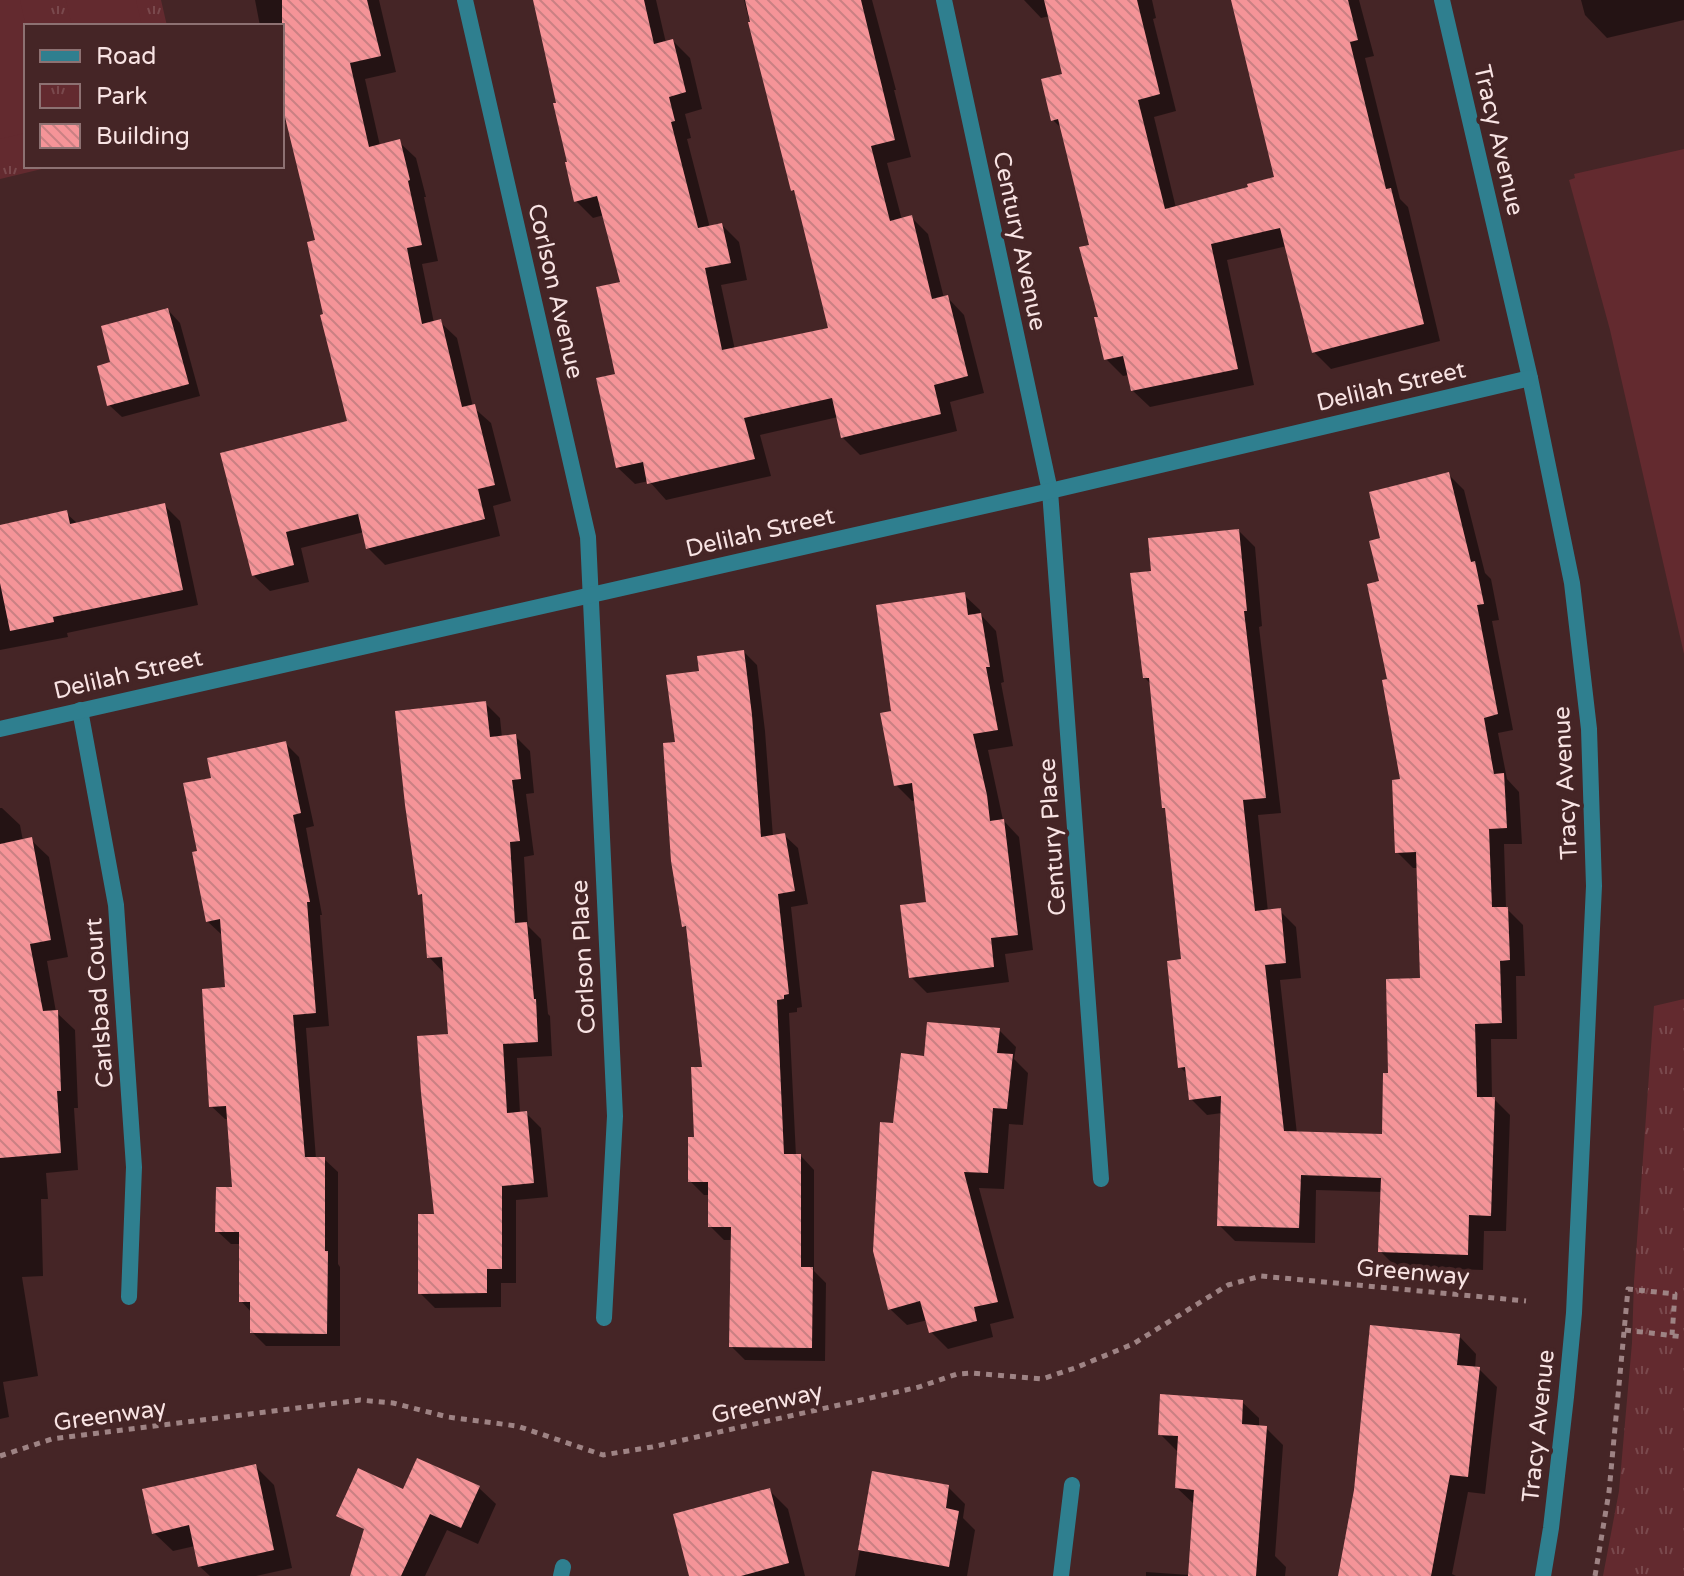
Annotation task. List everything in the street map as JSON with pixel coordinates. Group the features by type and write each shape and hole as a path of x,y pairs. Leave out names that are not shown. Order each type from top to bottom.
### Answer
{"street":[{"name":"Corlson Avenue","path":"465,0 588,537 591,595"},
{"name":"Century Avenue","path":"944,0 1050,491"},
{"name":"Tracy Avenue","path":"1442,0 1530,378 1572,583 1589,729 1594,886 1574,1313 1553,1513 1543,1576"},
{"name":"Delilah Street","path":"0,729 1050,491 1530,378"},
{"name":"Century Place","path":"1050,491 1101,1179"},
{"name":"Corlson Place","path":"591,595 615,1116 604,1318"},
{"name":"Carlsbad Court","path":"80,710 116,905 134,1167 129,1297"},
{"path":"1061,1576 1072,1485"}],"path":[{"name":"Greenway","path":"0,1456 52,1439 360,1400 393,1403 448,1417 517,1426 603,1455 652,1447 904,1390 957,1374 1042,1379 1133,1344 1228,1285 1261,1276 1526,1301"},
{"path":"1595,1576 1609,1492 1628,1289 1675,1294 1672,1335"},
{"path":"1625,1330 1684,1337"}],"green space":[{"path":"0,0 161,0 167,24 24,24 24,168 46,168 0,179"},
{"path":"0,0 20,0 25,24 24,133 0,139"},
{"path":"66,0 136,0 142,24 72,24"},
{"path":"1684,149 1684,654 1610,330 1569,180 1575,178 1574,174"},
{"path":"1684,999 1684,1576 1603,1576 1619,1491 1654,1006"}],"building":[{"path":"282,0 367,0 381,56 350,63 369,147 400,139 422,245 407,248 422,324 441,319 462,407 475,404 495,485 478,489 485,519 366,549 358,514 286,532 294,565 252,576 220,453 347,421 320,315 323,314 307,242 315,240 284,113"},
{"path":"533,0 644,0 654,44 673,39 686,92 669,97 675,121 671,122 698,228 722,223 731,263 705,268 722,350 828,328 748,22 745,0 861,0 895,140 871,146 890,221 912,215 932,299 948,295 968,376 934,385 941,414 841,438 832,398 744,418 755,459 647,484 643,462 616,468 596,378 615,374 596,287 620,282 597,196 574,202"},
{"path":"1044,0 1137,0 1160,94 1138,100 1165,209 1274,177 1231,0 1348,0 1358,40 1350,42 1386,189 1391,188 1424,324 1312,353 1280,228 1211,244 1238,369 1131,391 1123,356 1104,360 1094,317 1098,317 1079,247 1089,245 1058,119 1051,121 1041,79 1062,74"},
{"path":"168,308 189,384 107,406 97,366 110,362 101,326"},
{"path":"1449,472 1484,604 1477,605 1498,714 1484,718 1494,774 1504,773 1507,828 1489,829 1492,907 1508,907 1510,960 1500,961 1502,1023 1475,1024 1477,1097 1495,1097 1491,1216 1469,1215 1468,1255 1378,1252 1381,1178 1301,1175 1299,1228 1217,1226 1221,1096 1189,1100 1185,1067 1178,1068 1167,961 1181,959 1149,678 1143,678 1130,573 1151,571 1148,538 1239,529 1247,611 1244,611 1266,798 1243,800 1255,911 1281,908 1286,963 1265,965 1284,1131 1382,1134 1383,1073 1388,1073 1386,979 1420,978 1416,852 1395,853 1392,780 1400,779 1382,680 1387,679 1367,584 1379,581 1369,541 1380,538 1369,492"},
{"path":"165,503 183,590 53,617 54,622 10,631 0,583 0,525 67,510 70,524"},
{"path":"965,592 968,615 981,613 990,667 986,667 998,730 973,734 990,821 1004,819 1018,935 991,938 994,967 909,978 900,905 926,902 912,783 894,786 880,713 891,711 876,605"},
{"path":"744,650 761,837 785,833 795,891 778,894 789,994 777,1000 784,1154 801,1154 801,1267 813,1267 812,1348 729,1347 731,1227 708,1227 708,1182 688,1182 688,1137 694,1137 691,1067 702,1067 686,926 682,927 671,861 663,743 675,742 666,675 699,671 697,656"},
{"path":"486,701 490,737 516,734 521,779 512,780 520,841 510,842 515,923 527,922 538,1042 503,1044 507,1113 527,1111 534,1183 502,1186 502,1269 487,1269 487,1293 418,1294 418,1214 434,1214 417,1036 448,1034 442,957 427,958 422,894 418,895 395,711"},
{"path":"286,741 301,813 293,815 310,902 307,902 316,1013 293,1015 305,1157 325,1157 327,1334 250,1333 250,1302 239,1302 239,1232 215,1232 216,1187 232,1187 226,1106 209,1107 202,989 225,987 220,919 206,922 192,852 197,851 183,783 211,778 207,758"},
{"path":"32,837 51,940 30,944 43,1011 58,1010 61,1091 57,1091 61,1153 0,1158 0,844"},
{"path":"927,1022 1000,1028 997,1053 1013,1054 1007,1109 993,1108 988,1173 964,1172 998,1302 974,1307 977,1321 929,1333 920,1301 888,1310 873,1251 880,1122 893,1123 901,1053 924,1056"},
{"path":"1370,1325 1460,1334 1457,1365 1480,1367 1468,1477 1450,1475 1431,1576 1338,1576 1354,1490"},
{"path":"1160,1394 1243,1400 1242,1424 1267,1426 1256,1576 1188,1576 1194,1490 1175,1488 1178,1436 1158,1435"},
{"path":"417,1458 480,1486 461,1528 430,1514 401,1576 350,1576 364,1529 336,1516 358,1468 403,1489"},
{"path":"256,1464 274,1550 198,1567 189,1525 152,1534 142,1489"},
{"path":"872,1471 949,1485 946,1508 959,1511 949,1567 858,1550"},
{"path":"770,1488 789,1563 741,1576 689,1576 673,1514"}]}
